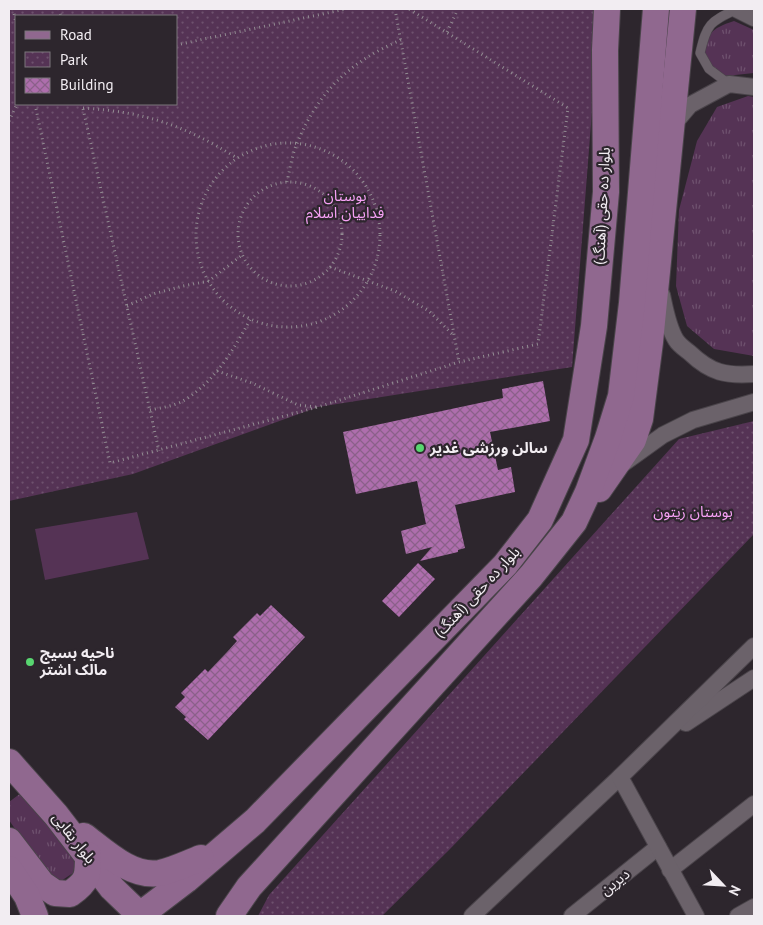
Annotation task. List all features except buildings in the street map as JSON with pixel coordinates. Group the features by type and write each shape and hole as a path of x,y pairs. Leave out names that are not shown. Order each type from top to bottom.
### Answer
{"main road":[{"name":"بلوار ده حقی (آهنگ)","path":"134,916 186,880 255,820 505,565 540,520 576,440 594,326 606,192 605,50 607,9"},
{"name":"بلوار ده حقی (آهنگ)","path":"229,916 249,887 531,576 569,529 579,512 608,438 621,396 632,303 656,9"},
{"path":"579,512 612,472 633,440 640,420 650,342 683,9"},
{"name":"بلوار بقایی","path":"9,762 56,815 134,916"},
{"path":"56,815 108,854 136,872 158,873 205,856 255,820"},
{"path":"9,841 42,884 55,893 70,894 83,884 88,873 88,856"},
{"path":"9,869 27,896 35,916"}],"street":[{"path":"736,9 754,18"},
{"path":"671,127 690,106 729,84 754,87"},
{"path":"657,273 666,315 676,341 698,361 712,369 733,376 754,374"},
{"path":"612,472 664,436 693,420 754,402"},
{"path":"472,916 620,777 754,646"},
{"path":"655,743 754,678"},
{"path":"620,777 696,916"},
{"path":"670,870 754,804"},
{"name":"دیرین","path":"572,916 658,848"},
{"path":"738,916 754,907"}],"lane":[{"path":"729,84 709,69 700,53 704,34 713,20 736,9"}],"path":[{"path":"178,45 346,9"},
{"path":"395,9 459,362"},
{"path":"35,105 110,463 159,451 318,408 459,362 538,344 568,108 409,9"},
{"path":"447,32 458,9"},
{"path":"287,182 297,142 317,104 344,72 379,49 401,40"},
{"path":"9,121 16,105"},
{"path":"159,451 82,106 137,114 172,124 206,139 237,158"},
{"path":"297,142 327,150 353,168 372,194 380,224 379,254 368,281 349,304 324,320 296,327 266,325 239,313 217,294 202,268 196,239 200,208 214,180 237,158 266,145 297,142"},
{"path":"287,182 303,184 318,190 330,202 339,216 342,234 339,251 330,267 317,279 300,286 282,286 266,281 251,270 242,255 238,231 239,222 245,207 256,194 270,186 287,182"},
{"path":"127,306 153,294 209,281 242,255"},
{"path":"330,267 395,291 429,311 454,336"},
{"path":"150,410 182,402 206,384 235,348 251,318"},
{"path":"217,371 252,383 298,405 318,408"}],"green space":[{"name":"بوستان فداییان اسلام","path":"9,9 600,9 572,367 318,407 133,474 9,501"},
{"path":"734,21 754,30 754,73 735,75 720,82 704,58 708,37 715,30"},
{"path":"748,96 754,97 754,356 714,349 687,326 676,286 679,210 697,141 717,107"},
{"name":"بوستان زیتون","path":"754,421 754,534 449,850 382,916 258,916 269,895 679,439"},
{"path":"137,512 149,559 45,580 35,529"},
{"path":"21,793 76,860 73,873 61,881 50,878 9,820 9,802"}],"place":[{"name":"سالن ورزشی غدیر","path":"420,448"},
{"name":"ناحیه بسیج مالک اشتر","path":"30,662"}]}
